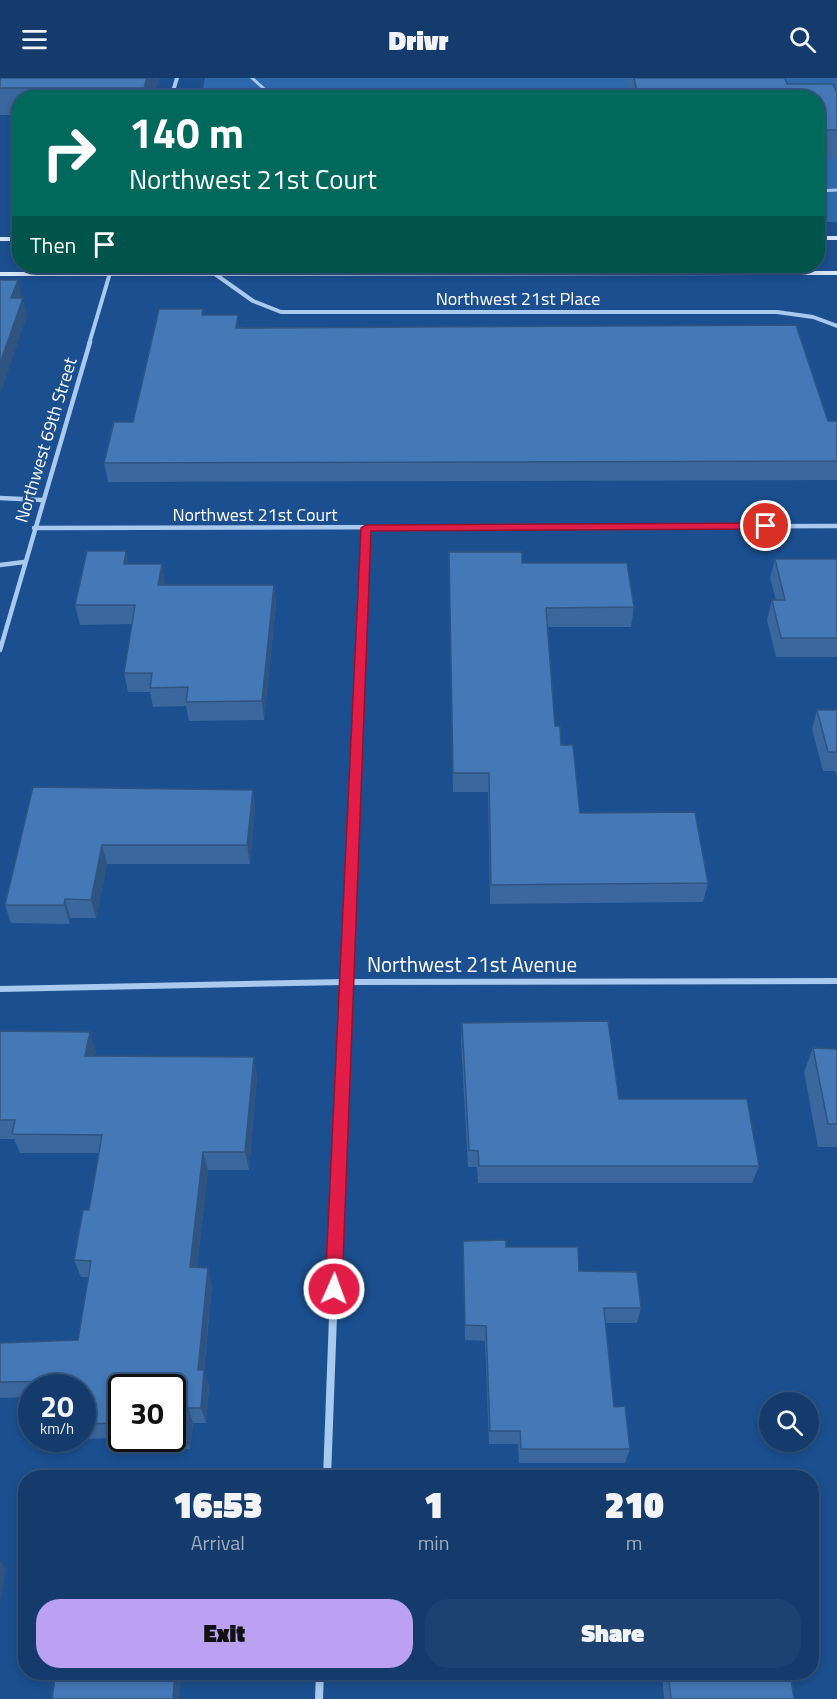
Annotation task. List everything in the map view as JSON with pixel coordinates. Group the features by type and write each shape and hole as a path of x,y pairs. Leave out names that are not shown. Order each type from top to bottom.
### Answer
{"main road":[{"path":"0,274 22,273"},
{"path":"194,273 277,273"}],"street":[{"name":"Northwest 69th Street","path":"0,650 42,500 111,273"},
{"name":"Northwest 21st Place","path":"215,274 253,301 280,312 777,312 796,313 837,326"},
{"path":"0,498 42,500"},
{"name":"Northwest 21st Court","path":"34,528 837,526"},
{"path":"327,1470 345,982 366,528"},
{"path":"0,565 24,562"},
{"name":"Northwest 21st Avenue","path":"0,988 345,982 837,981"},
{"path":"318,1699 319,1680"}],"lane":[{"path":"252,78 266,90"}],"shaded area":[{"path":"205,78 837,78 837,222 825,222 825,90 203,90"}],"building":[{"path":"0,78 147,78 144,88 0,88"},
{"path":"634,78 785,78 787,84 833,84 837,93 837,130 825,130 825,90 636,90"},
{"path":"0,280 18,280 11,298 23,298 0,363"},
{"path":"159,309 203,309 202,315 238,315 236,328 796,325 828,421 837,421 837,461 104,463 114,422 133,422"},
{"path":"87,551 126,551 124,564 162,564 158,585 274,585 262,701 186,702 188,687 150,688 152,673 124,673 135,605 75,605"},
{"path":"449,552 522,552 522,563 627,563 634,607 546,608 555,726 560,726 561,745 573,745 580,813 695,812 708,883 491,885 489,773 453,773"},
{"path":"775,559 837,559 837,638 781,638 772,600 785,600"},
{"path":"817,710 837,710 837,752 828,752"},
{"path":"33,787 253,790 247,845 102,845 91,900 65,899 64,905 5,905"},
{"path":"608,1021 619,1099 747,1099 759,1166 479,1166 478,1151 469,1150 462,1023"},
{"path":"0,1031 90,1032 85,1056 254,1057 245,1152 203,1152 190,1267 208,1268 198,1370 204,1370 201,1408 188,1408 186,1425 186,1374 108,1374 108,1423 96,1424 96,1374 18,1374 18,1382 0,1382 0,1343 78,1340 91,1261 74,1260 83,1210 89,1210 102,1135 12,1134 15,1120 0,1120"},
{"path":"813,1048 837,1049 837,1124 828,1124"},
{"path":"506,1240 506,1247 578,1247 579,1271 637,1272 641,1308 604,1308 614,1407 625,1406 630,1449 521,1449 520,1431 490,1431 486,1326 465,1325 463,1241"},
{"path":"55,1680 174,1680 173,1699 52,1699"},
{"path":"669,1680 791,1680 794,1699 671,1699"}],"route":[{"path":"334,1289 345,982 366,528 766,526"}]}
